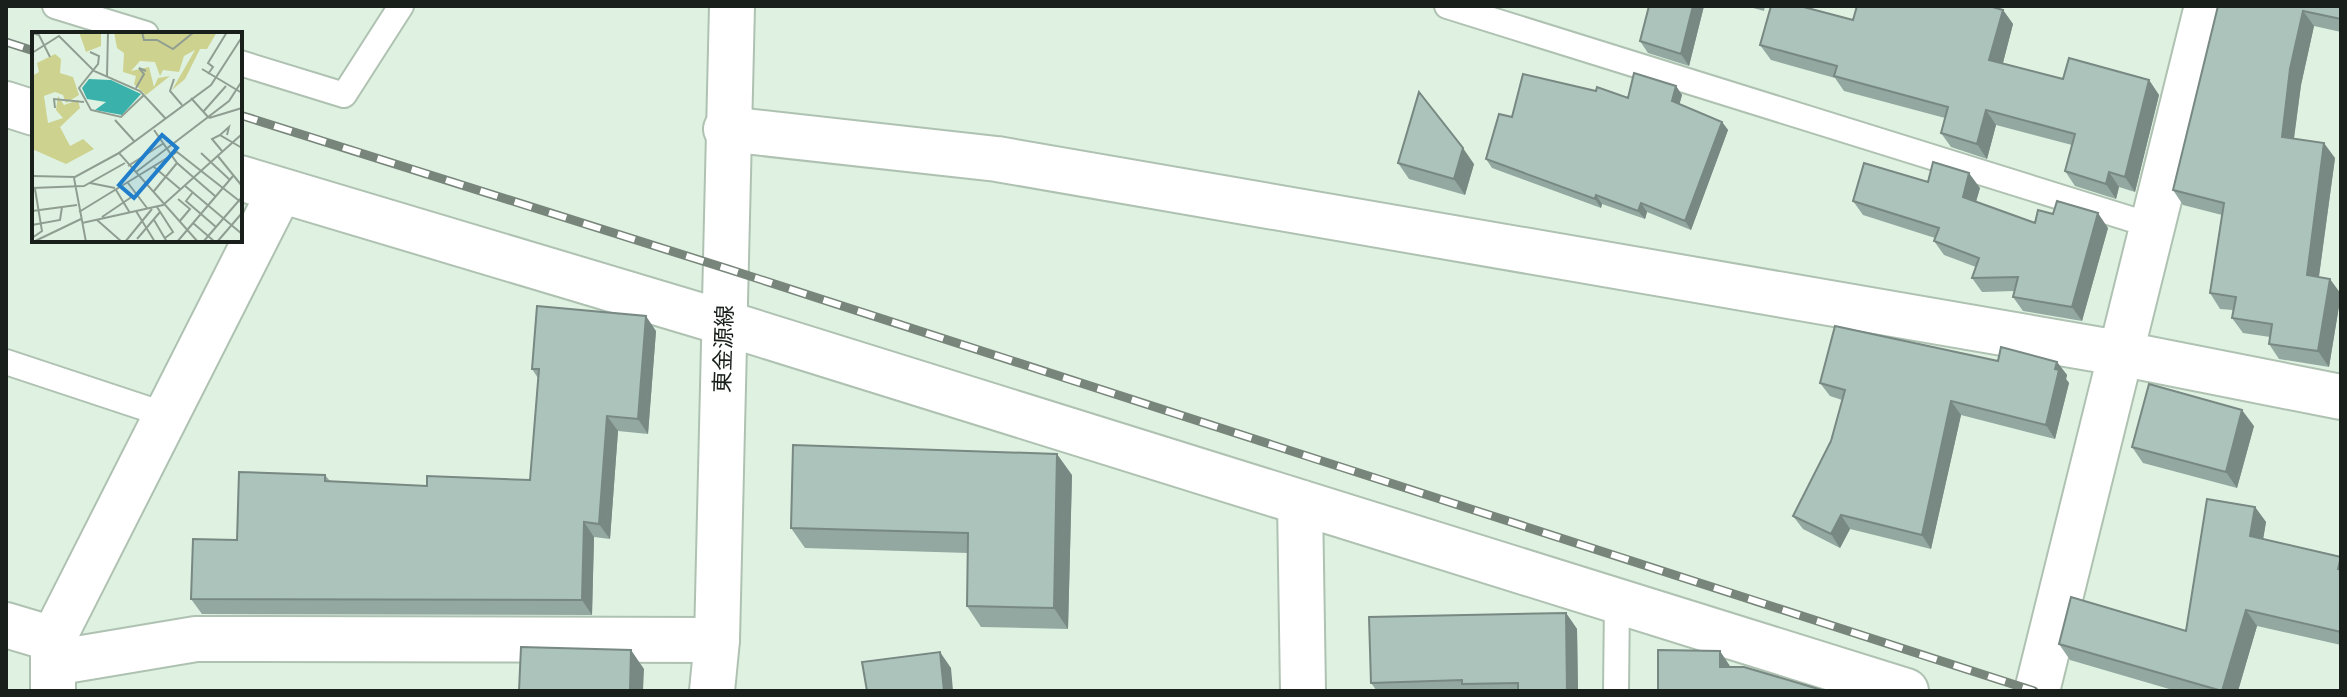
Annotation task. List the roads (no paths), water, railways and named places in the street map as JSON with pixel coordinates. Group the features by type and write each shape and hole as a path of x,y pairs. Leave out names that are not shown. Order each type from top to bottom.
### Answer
{"street":[{"name":"東金源線","path":"712,691 717,640 725,323 726,129 732,6"},
{"path":"2037,691 2124,354 2207,6"},
{"path":"6,104 32,112"},
{"path":"726,129 997,159 2124,354 2341,397"},
{"path":"242,228 260,184 725,323 1906,691"},
{"path":"53,664 166,415 236,242"},
{"path":"1300,502 1303,691"},
{"path":"6,625 53,664 196,639 717,640"}],"lane":[{"path":"55,6 140,32"},
{"path":"242,64 344,95 401,6"},
{"path":"1447,6 2153,226"},
{"path":"6,362 166,415"},
{"path":"1616,691 1617,601"}],"railway":[{"path":"6,42 32,50"},
{"path":"242,116 728,269 2034,691"}]}
